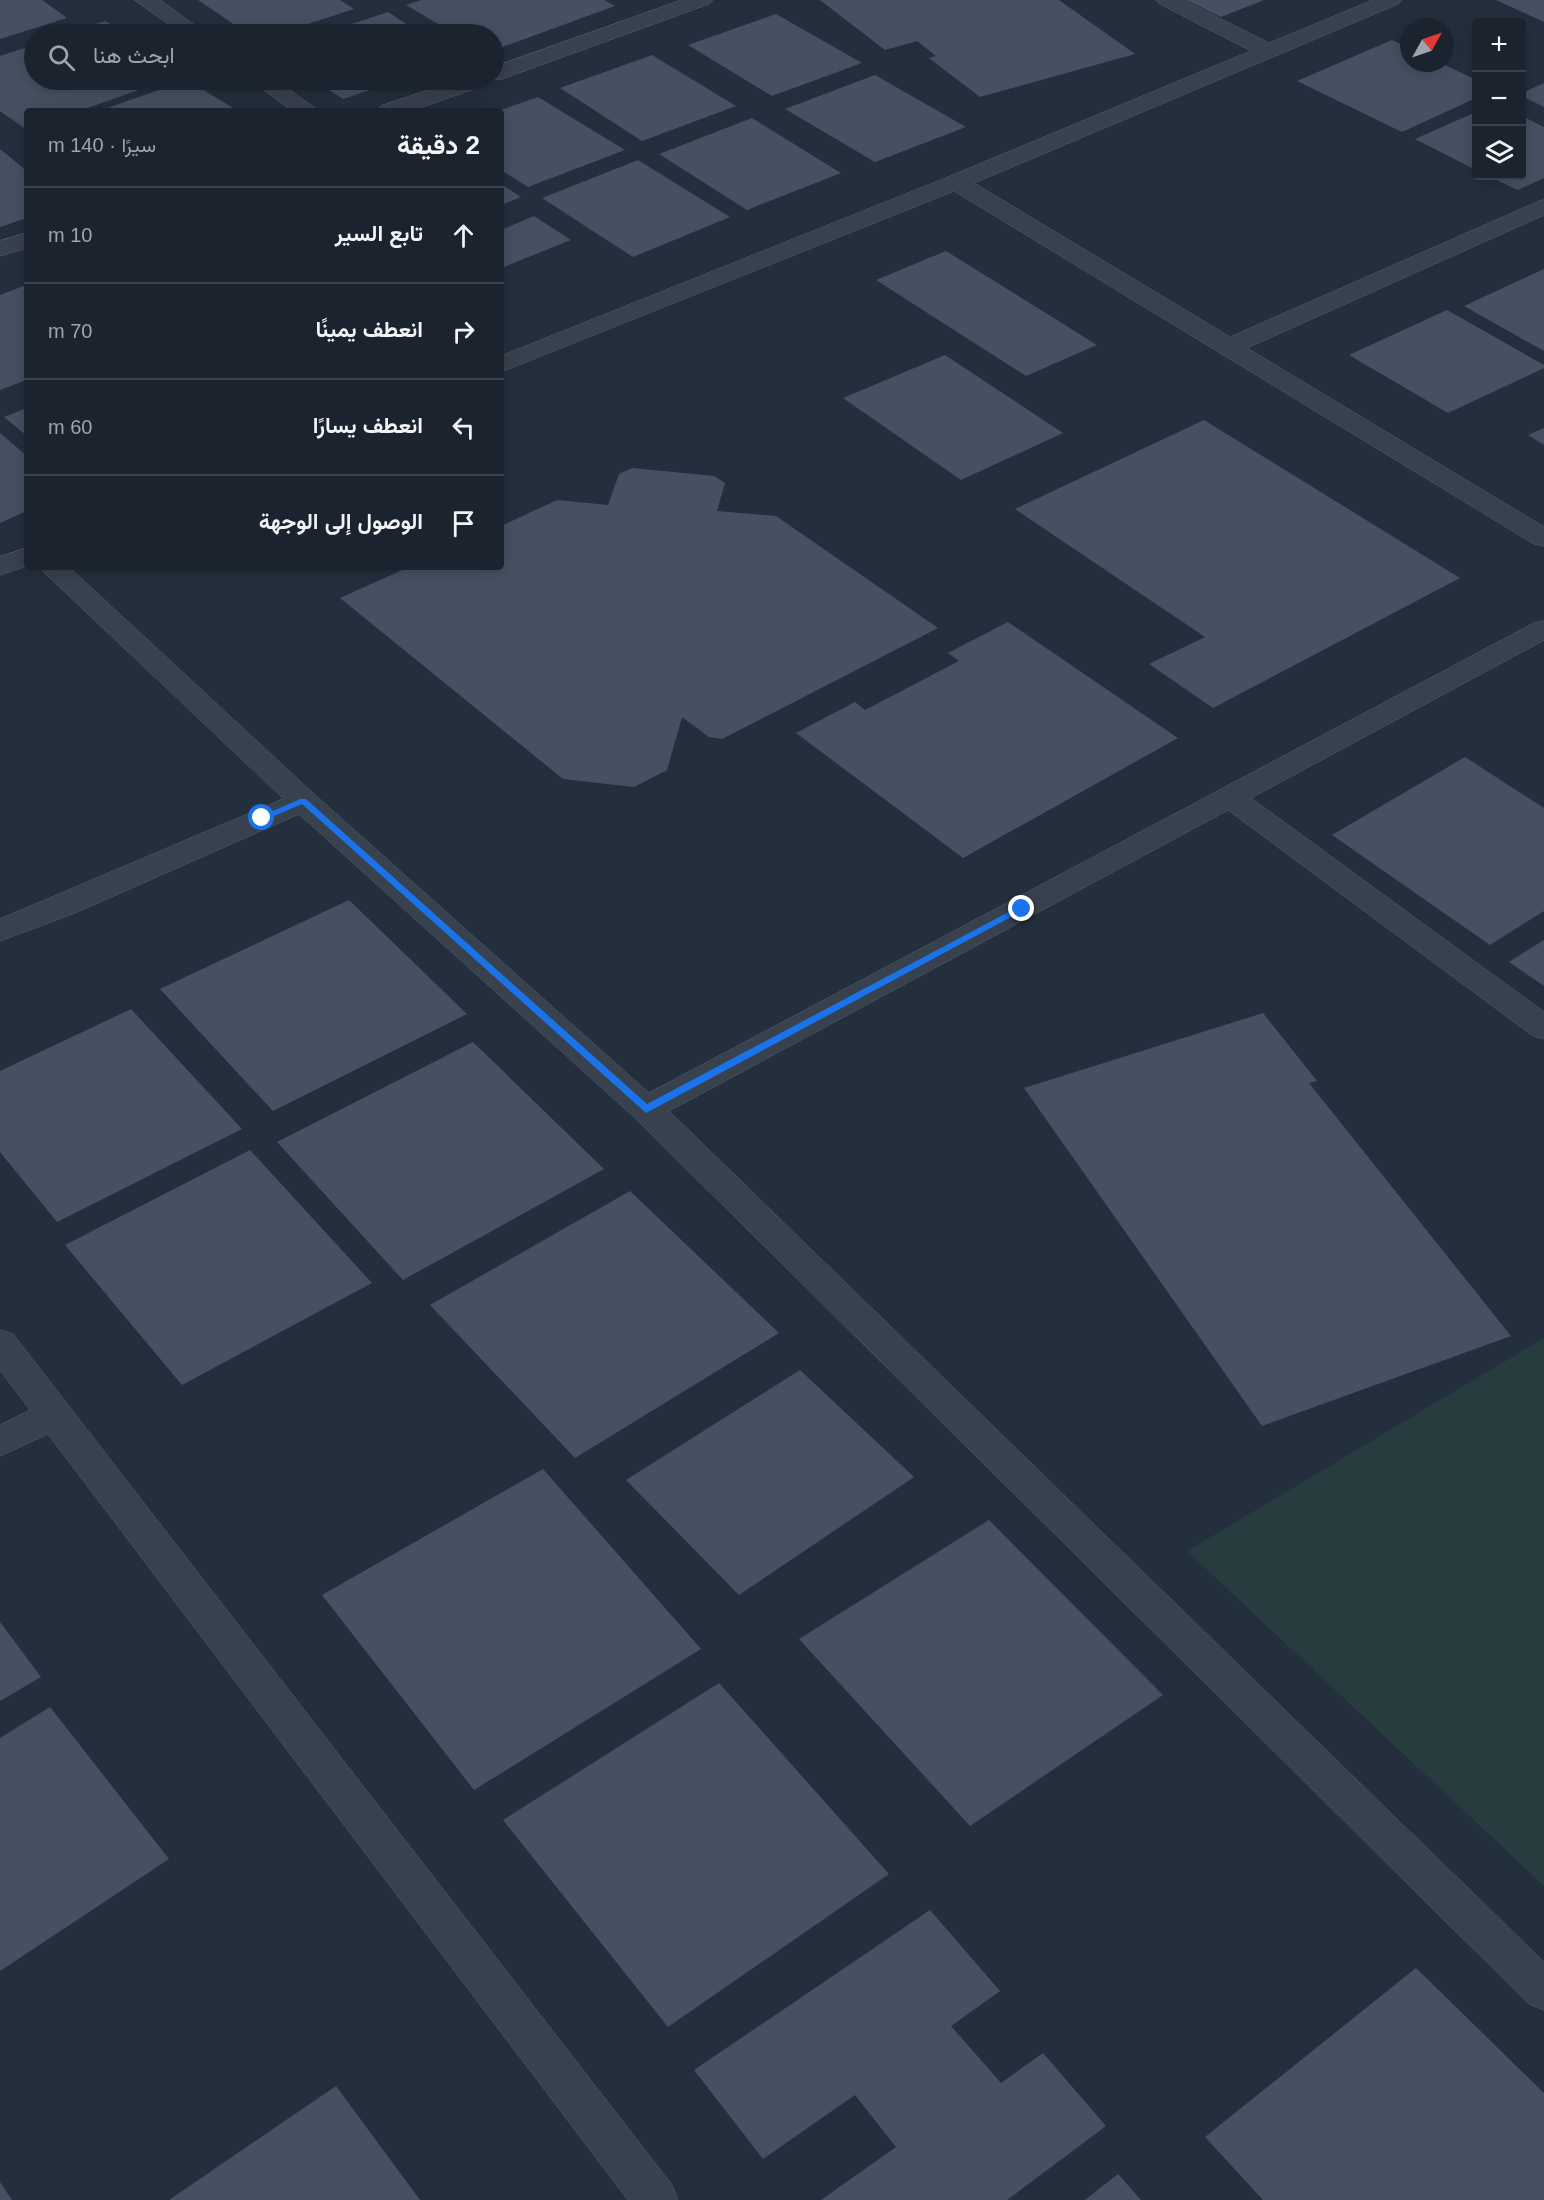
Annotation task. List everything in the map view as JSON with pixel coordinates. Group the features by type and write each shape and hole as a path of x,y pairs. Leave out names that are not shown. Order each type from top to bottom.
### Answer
{"lane":[{"path":"146,0 181,24"},
{"path":"642,0 664,14"},
{"path":"504,70 702,0"},
{"path":"1167,0 1268,51"},
{"path":"504,364 956,182 1391,0"},
{"path":"277,90 304,108"},
{"path":"398,108 449,90"},
{"path":"956,182 1544,538"},
{"path":"1229,347 1544,206"},
{"path":"0,249 24,241"},
{"path":"0,567 24,557"},
{"path":"56,570 303,801 646,1109 1544,1990"},
{"path":"646,1109 1544,629"},
{"path":"1230,797 1544,1028"},
{"path":"0,931 64,906 303,801"},
{"path":"0,1344 656,2200"},
{"path":"0,1442 54,1414"}],"green space":[{"path":"1544,1338 1544,1886 1187,1551"}],"building":[{"path":"0,0 42,0 67,18 48,24 24,24 24,31 0,39"},
{"path":"198,0 340,0 354,9 308,24 233,24"},
{"path":"421,0 604,0 615,6 504,46 504,24 438,24 406,5"},
{"path":"820,0 1059,0 1135,54 980,97 929,58 936,56 917,41 885,50"},
{"path":"1186,0 1264,0 1221,17"},
{"path":"1496,0 1544,0 1544,22"},
{"path":"388,12 407,24 351,24"},
{"path":"776,14 862,63 772,96 688,45"},
{"path":"1392,40 1400,44 1400,72 1454,72 1454,69 1472,78 1472,100 1402,132 1297,81"},
{"path":"24,48 24,90 139,90 88,108 24,108 24,128 0,111 0,56"},
{"path":"652,55 736,106 642,141 560,88"},
{"path":"875,75 966,127 875,162 785,109"},
{"path":"1544,83 1544,107 1526,98 1526,91"},
{"path":"159,90 203,90 233,108 108,108"},
{"path":"329,90 370,90 343,99"},
{"path":"538,97 625,150 528,187 504,172 504,109"},
{"path":"1472,114 1472,168 1415,139"},
{"path":"752,118 841,173 747,210 659,154"},
{"path":"1526,118 1544,127 1544,178 1518,190 1497,180 1526,180"},
{"path":"0,149 24,169 24,219 0,227"},
{"path":"638,160 730,217 633,257 542,198"},
{"path":"504,186 521,197 504,204"},
{"path":"534,216 571,240 504,267 504,229"},
{"path":"946,251 1097,345 1026,376 876,280"},
{"path":"1544,269 1544,351 1464,306"},
{"path":"24,286 24,381 0,390 0,295"},
{"path":"1447,310 1544,365 1544,368 1448,413 1349,355"},
{"path":"945,355 1063,433 961,480 843,398"},
{"path":"24,409 24,434 4,417"},
{"path":"1204,420 1460,578 1213,708 1149,664 1205,637 1015,509"},
{"path":"1544,428 1544,445 1528,435"},
{"path":"0,433 24,453 24,512 0,523"},
{"path":"632,468 714,476 725,483 717,511 776,516 938,628 722,739 709,737 682,717 667,770 634,787 563,779 340,598 402,570 504,570 504,525 557,500 608,505 619,474"},
{"path":"1008,622 1178,738 963,858 796,733 855,702 865,710 959,661 948,653"},
{"path":"1465,757 1544,808 1544,911 1490,945 1332,835"},
{"path":"349,900 467,1014 273,1111 160,989"},
{"path":"1544,940 1544,986 1509,962"},
{"path":"131,1009 242,1129 57,1222 0,1152 0,1071"},
{"path":"1263,1013 1317,1081 1309,1083 1511,1336 1262,1426 1024,1088"},
{"path":"473,1042 604,1169 403,1280 277,1142"},
{"path":"250,1150 372,1283 182,1385 65,1245"},
{"path":"630,1191 779,1333 575,1458 430,1305"},
{"path":"800,1370 914,1477 739,1595 626,1480"},
{"path":"543,1469 701,1649 474,1790 322,1595"},
{"path":"989,1520 1163,1695 970,1826 799,1639"},
{"path":"0,1622 41,1677 0,1701"},
{"path":"719,1683 889,1874 668,2027 503,1820"},
{"path":"50,1707 169,1859 0,1971 0,1738"},
{"path":"930,1910 1000,1991 951,2026 1001,2083 1043,2053 1106,2126 1007,2200 821,2200 896,2147 855,2095 763,2159 694,2070"},
{"path":"1416,1968 1544,2093 1544,2200 1263,2200 1205,2137"},
{"path":"336,2086 420,2200 169,2200"},
{"path":"1118,2174 1141,2200 1085,2200"},
{"path":"0,2182 12,2200 0,2200"}],"route":[{"path":"262,818 303,801 646,1109 1022,909"}]}
